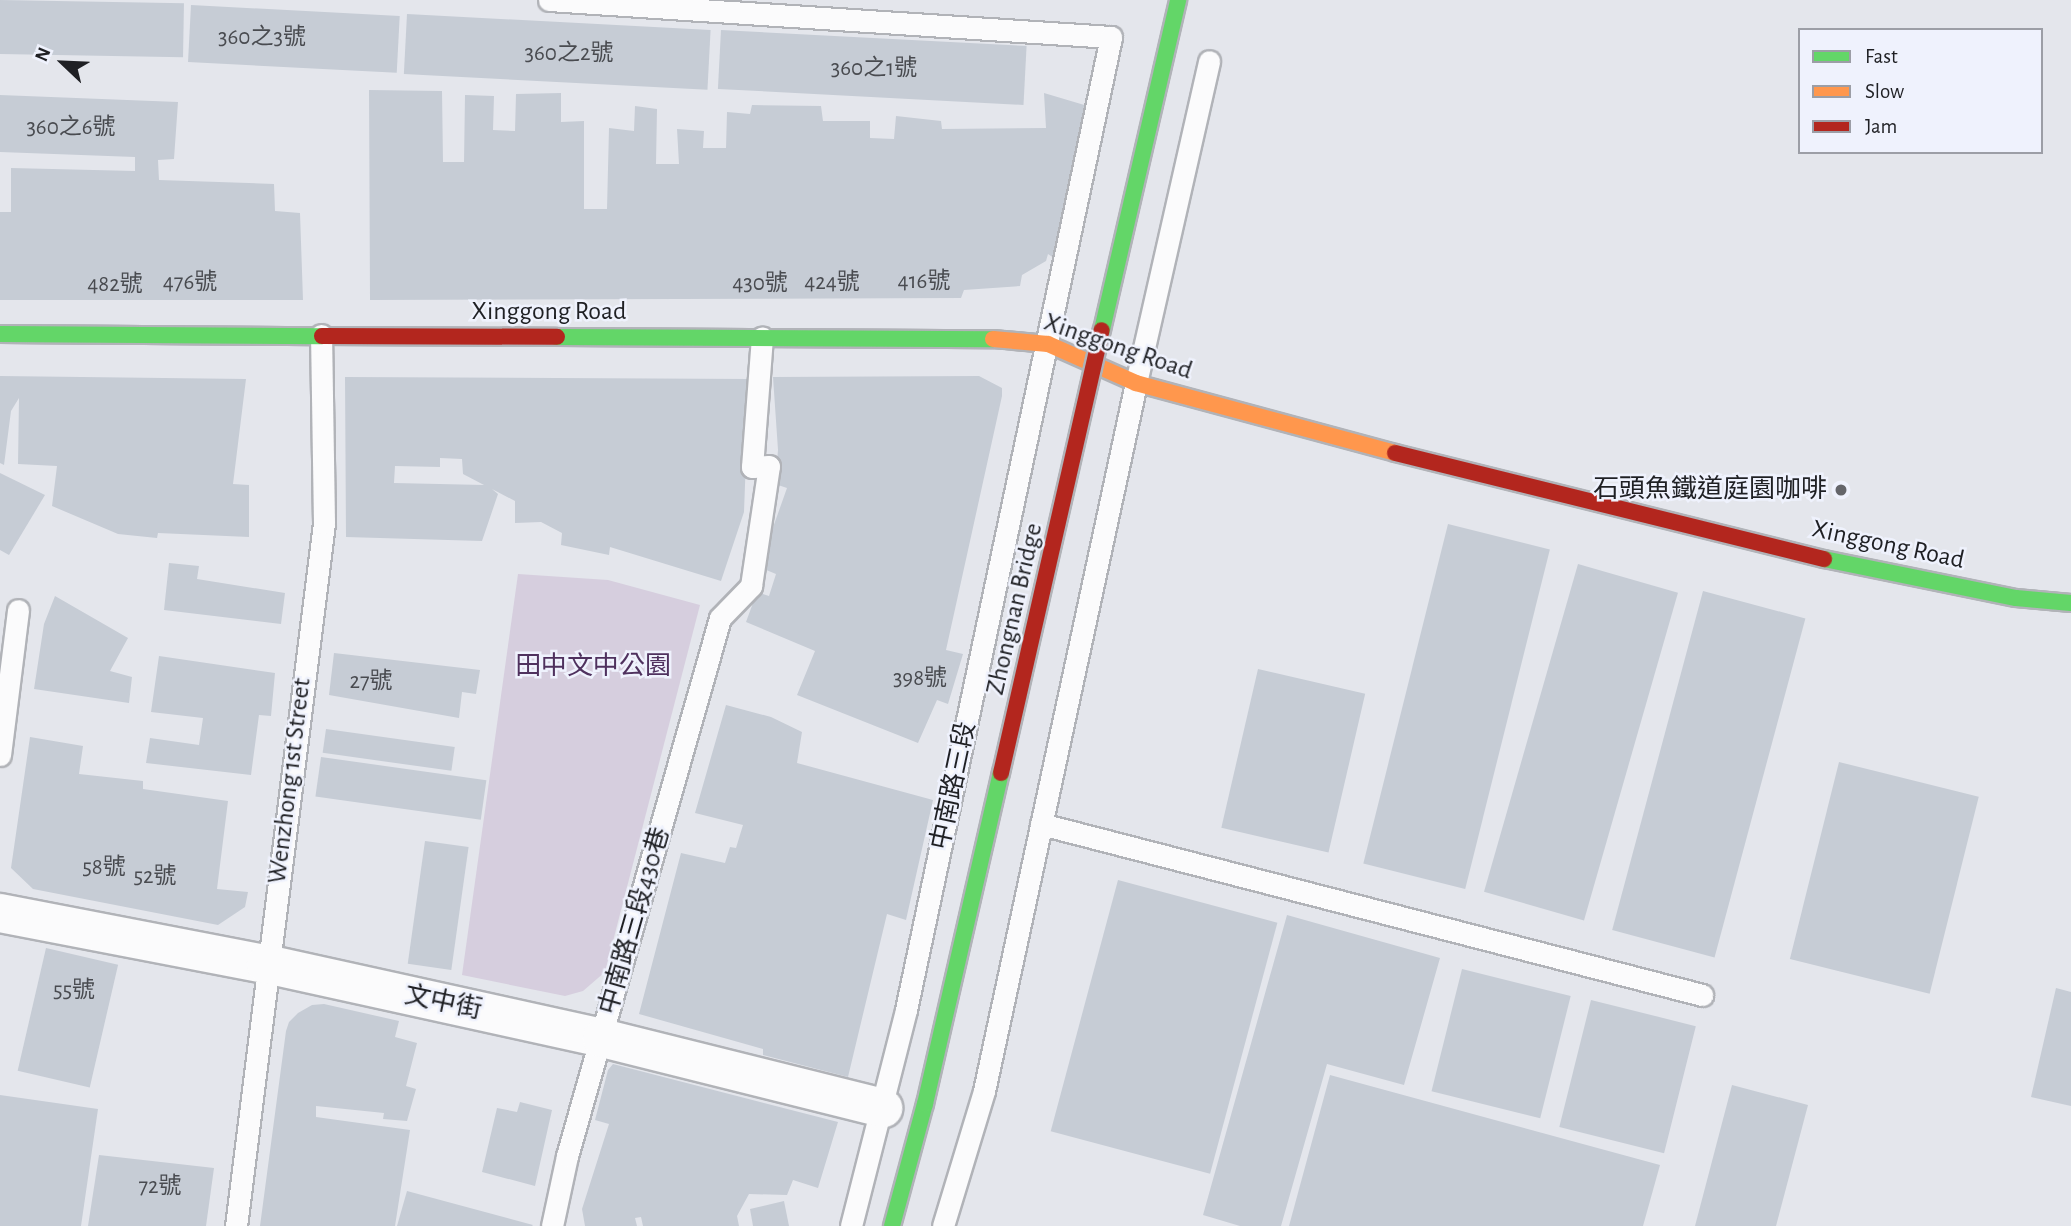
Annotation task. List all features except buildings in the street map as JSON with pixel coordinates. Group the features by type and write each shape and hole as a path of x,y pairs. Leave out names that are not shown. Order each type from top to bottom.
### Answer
{"street":[{"name":"Zhongnan Bridge","path":"892,1226 926,1104 1178,0"},
{"name":"Xinggong Road","path":"0,334 1010,339 1048,344 1136,383 1342,440 1865,569 2016,598 2071,603"},
{"name":"文中街","path":"0,912 266,964 602,1038 883,1108"}],"lane":[{"name":"中南路三段","path":"549,0 1111,37 1048,344 883,1108 851,1226"},
{"path":"943,1226 984,1091 1136,383 1209,61"},
{"name":"Wenzhong 1st Street","path":"236,1226 266,964 324,523 321,335"},
{"name":"中南路三段430巷","path":"552,1226 567,1156 720,618 751,586 769,466 752,467 762,337"},
{"path":"0,755 18,610"},
{"path":"1041,824 1702,995"}],"green space":[{"name":"田中文中公園","path":"518,574 608,580 700,605 605,972 583,991 565,996 462,975"}],"traffic: fast":[{"path":"1102,330 1178,0"},
{"path":"0,334 322,336"},
{"path":"557,337 993,339"},
{"path":"1824,559 2016,598 2071,603"},
{"path":"892,1226 925,1104 1001,773"}],"traffic: slow":[{"path":"993,339 1048,344 1136,383 1395,453"}],"traffic: jam":[{"path":"1001,773 1102,330"},
{"path":"322,336 557,337"},
{"path":"1395,453 1824,559"}],"place":[{"name":"石頭魚鐵道庭園咖啡","path":"1841,490"}]}
